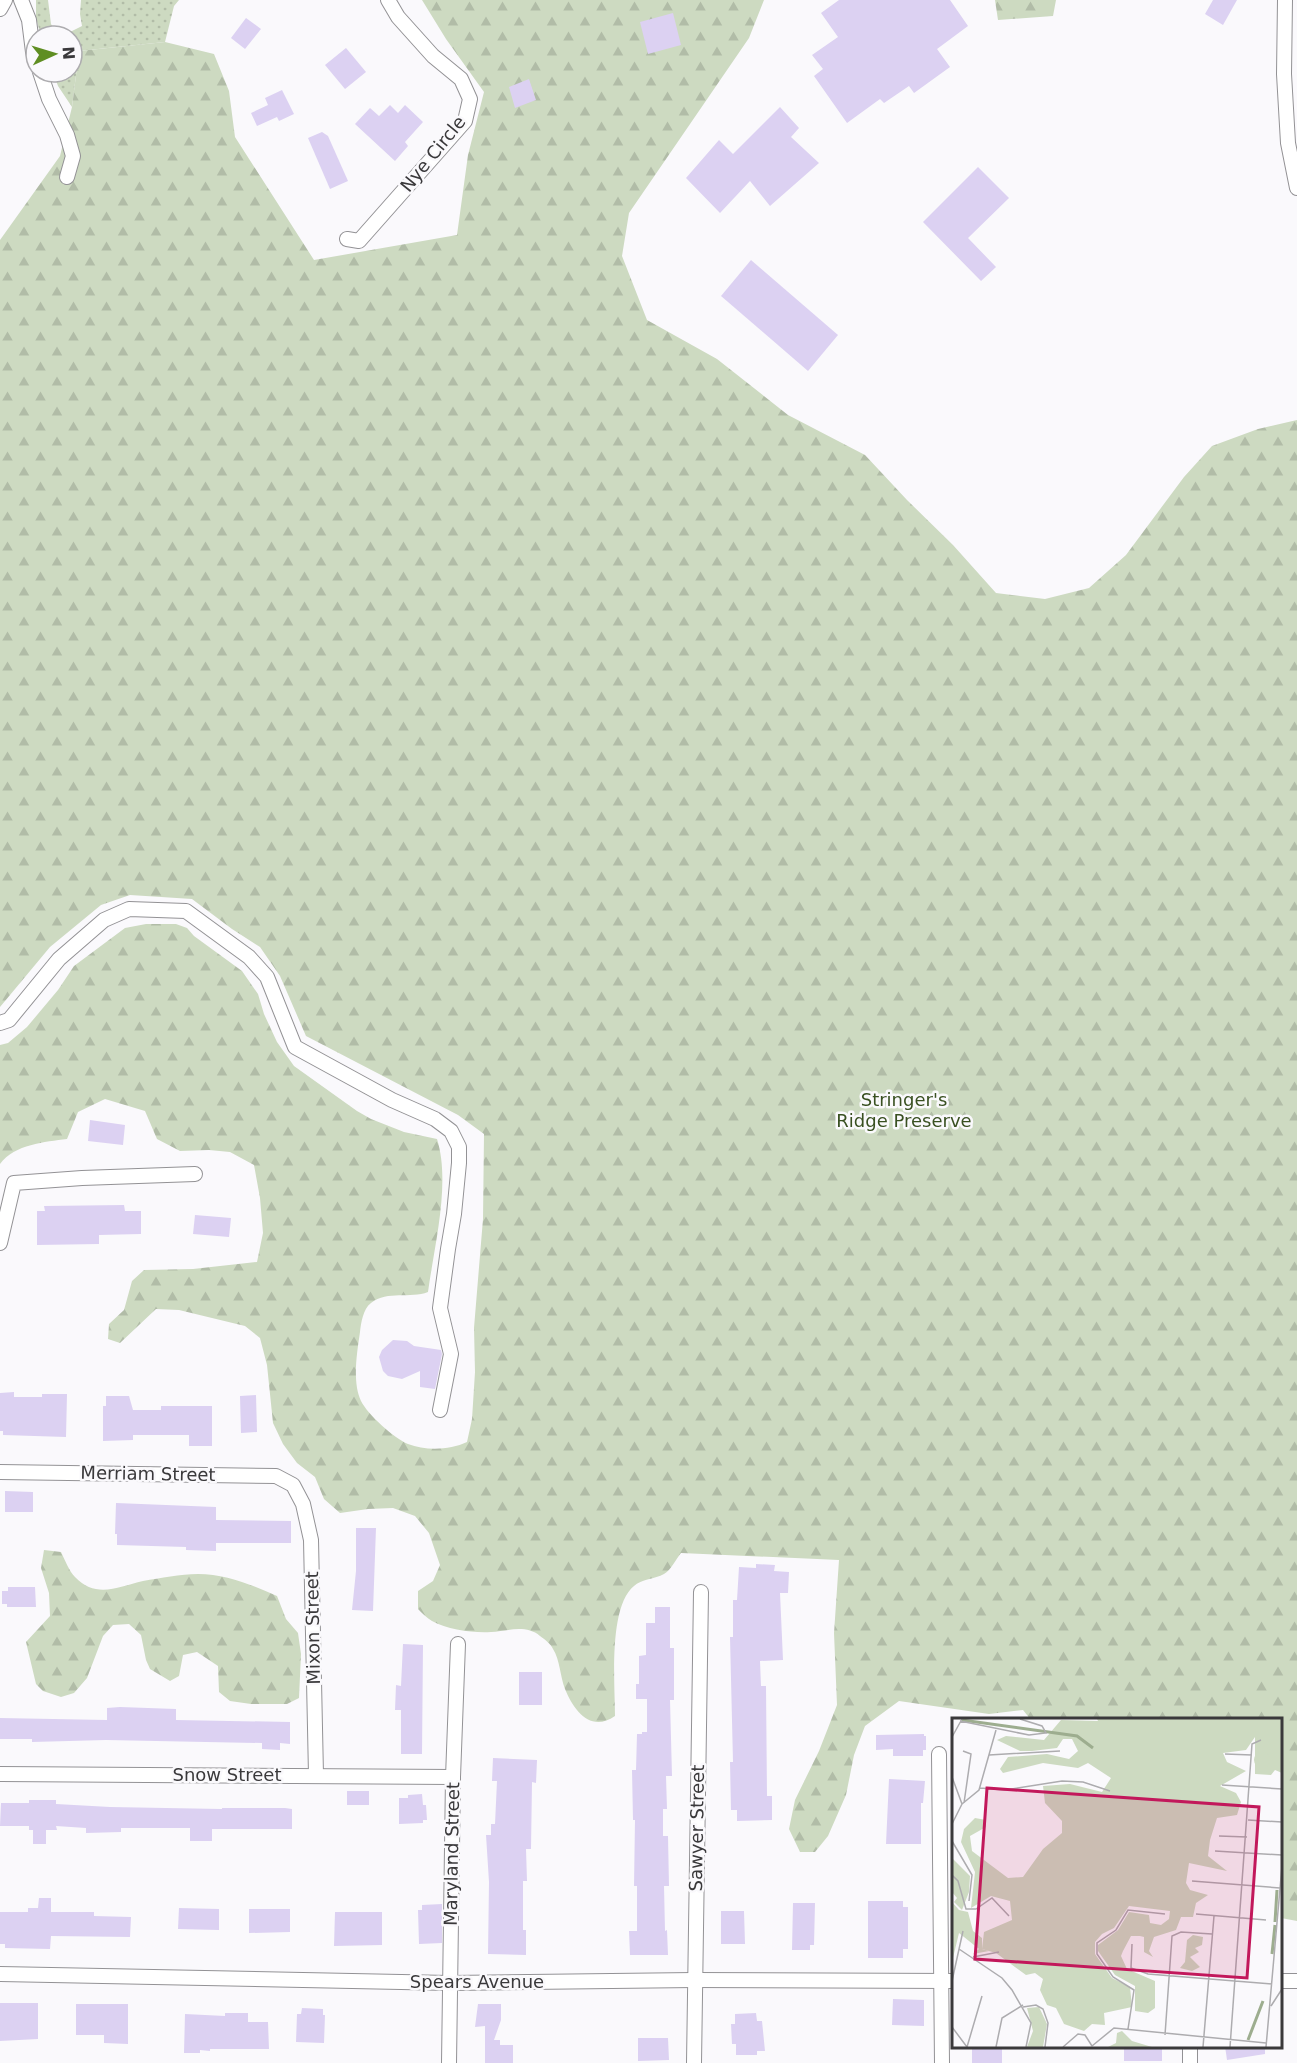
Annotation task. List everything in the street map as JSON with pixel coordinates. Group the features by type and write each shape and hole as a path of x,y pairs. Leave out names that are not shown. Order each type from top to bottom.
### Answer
{"street":[{"path":"0,9 5,0"},
{"path":"21,0 30,24"},
{"name":"Nye Circle","path":"347,239 359,241 465,121 470,99 461,79 433,56 398,17 388,0"},
{"path":"1285,0 1284,74 1288,143 1297,188"},
{"path":"44,84 67,135 73,156 67,177"},
{"path":"0,1023 9,1020 59,959 104,920 129,909 186,911 249,957 267,977 295,1047 392,1100 435,1119 451,1131 459,1147 459,1163 440,1308 451,1354 440,1410"},
{"path":"0,1243 14,1183 195,1174"},
{"name":"Merriam Street","path":"0,1472 276,1476 293,1485"},
{"name":"Mixon Street","path":"293,1485 303,1504 310,1540 316,1775"},
{"name":"Sawyer Street","path":"694,2063 701,1592"},
{"name":"Maryland Street","path":"449,2063 453,1777 458,1644"},
{"path":"939,1754 947,1981 942,2063"},
{"name":"Snow Street","path":"0,1774 453,1777"},
{"name":"Spears Avenue","path":"0,1974 450,1983 694,1980 947,1981"},
{"path":"1190,2048 1191,2063"}],"green space":[{"path":"36,0 48,0 51,24 38,24"},
{"path":"81,0 179,0 174,6 165,42 84,50 84,24 82,24 80,14"},
{"name":"Stringer's Ridge Preserve","path":"422,0 764,0 749,38 629,213 622,256 647,320 717,359 788,415 865,455 953,545 996,593 1045,599 1089,588 1126,555 1184,477 1212,446 1258,429 1297,420 1297,1921 1282,1918 1282,1718 1029,1718 1023,1710 989,1714 899,1701 865,1726 854,1755 846,1795 828,1836 815,1852 800,1852 789,1829 795,1800 819,1751 837,1705 834,1633 839,1560 681,1553 667,1572 637,1584 626,1596 620,1611 615,1647 615,1716 606,1721 591,1721 578,1712 573,1705 563,1684 552,1647 535,1632 523,1629 484,1632 453,1629 432,1621 418,1609 418,1591 433,1581 440,1565 429,1533 415,1516 393,1508 340,1513 324,1499 315,1477 297,1463 283,1444 273,1423 267,1365 260,1338 245,1326 179,1310 156,1309 120,1343 108,1339 109,1324 124,1310 132,1281 144,1270 193,1269 257,1262 263,1233 254,1165 230,1152 180,1151 157,1139 145,1111 105,1099 78,1112 67,1139 22,1148 6,1157 0,1164 0,1045 8,1043 27,1027 58,990 74,966 125,928 146,924 176,924 187,928 194,936 242,971 258,994 277,1042 294,1066 371,1119 404,1132 437,1139 441,1156 442,1195 428,1292 385,1297 368,1306 360,1328 356,1367 357,1385 361,1401 369,1413 402,1441 422,1448 438,1449 467,1442 472,1419 475,1372 474,1328 483,1219 484,1134 458,1115 306,1036 280,976 260,947 192,899 130,895 101,905 50,947 0,1007 0,240 60,156 72,107 75,84 84,84 84,50 165,42 214,54 229,91 235,137 314,260 457,235 468,155 484,92 446,39"},
{"path":"995,0 1056,0 1053,16 998,20"},
{"path":"57,84 75,84 72,107"},
{"path":"44,1550 61,1552 75,1577 83,1584 99,1590 170,1576 208,1574 248,1584 277,1596 286,1619 298,1633 301,1654 299,1698 287,1704 251,1704 230,1701 219,1692 218,1666 197,1652 183,1655 179,1676 170,1681 150,1669 141,1635 129,1624 113,1625 103,1636 87,1678 74,1693 61,1697 43,1691 36,1684 26,1642 50,1616 49,1593 41,1568"}],"building":[{"path":"839,0 950,0 968,26 937,49 950,67 914,93 909,86 884,103 880,99 847,123 814,76 823,69 812,55 838,37 821,13"},
{"path":"1213,0 1237,0 1223,25 1205,14"},
{"path":"673,13 681,45 648,54 640,22"},
{"path":"246,18 261,29 245,49 231,38"},
{"path":"346,48 366,72 345,89 325,65"},
{"path":"529,79 536,100 515,108 509,87"},
{"path":"282,90 294,114 279,121 277,117 257,126 251,113 268,105 265,98"},
{"path":"390,105 398,113 405,105 423,122 405,142 408,146 395,161 355,124 370,108 379,116"},
{"path":"780,107 799,128 791,137 819,163 770,206 750,181 720,213 686,178 719,140 733,154"},
{"path":"322,132 328,136 348,181 330,189 308,138"},
{"path":"978,167 1009,198 968,238 996,267 981,281 923,222"},
{"path":"751,260 838,335 808,371 721,296"},
{"path":"90,1120 125,1125 123,1145 88,1141"},
{"path":"124,1205 125,1211 141,1211 141,1234 99,1235 99,1244 37,1245 37,1211 45,1211 44,1206"},
{"path":"195,1215 231,1218 229,1237 193,1234"},
{"path":"393,1340 407,1341 414,1346 441,1350 435,1389 420,1387 420,1371 402,1379 388,1376 383,1371 379,1357 382,1350"},
{"path":"14,1392 14,1397 67,1394 66,1437 3,1435 3,1431 0,1431 0,1393"},
{"path":"256,1395 257,1432 241,1433 240,1396"},
{"path":"106,1396 129,1396 133,1410 161,1410 161,1406 212,1406 212,1446 189,1446 189,1435 133,1435 133,1440 103,1441 103,1406 106,1406"},
{"path":"5,1491 33,1492 33,1512 5,1512"},
{"path":"116,1503 216,1507 216,1520 291,1521 291,1543 216,1543 216,1551 186,1550 186,1547 117,1545"},
{"path":"356,1528 376,1528 373,1611 352,1610 356,1571"},
{"path":"756,1564 775,1565 774,1571 789,1572 788,1593 780,1593 783,1660 760,1661 761,1686 766,1686 767,1796 772,1796 772,1820 737,1821 737,1810 731,1810 730,1762 733,1762 730,1637 733,1637 733,1600 737,1600 739,1567 756,1568"},
{"path":"8,1587 35,1587 36,1607 7,1607 7,1604 2,1604 2,1591 8,1591"},
{"path":"655,1607 670,1607 670,1648 674,1648 674,1700 670,1700 672,1776 666,1776 667,1809 663,1809 663,1836 668,1836 669,1886 664,1886 668,1955 630,1955 629,1931 637,1931 632,1770 636,1770 637,1734 647,1732 647,1699 636,1699 636,1684 639,1684 639,1656 646,1655 646,1623 655,1623"},
{"path":"403,1644 423,1645 422,1754 401,1754 401,1710 395,1710 396,1685 401,1686"},
{"path":"519,1672 542,1672 542,1705 519,1705"},
{"path":"107,1708 176,1709 176,1720 290,1722 290,1744 280,1743 280,1750 262,1749 262,1743 106,1740 32,1742 32,1739 0,1739 0,1718 107,1720"},
{"path":"924,1734 926,1750 923,1750 923,1756 893,1756 893,1749 876,1750 876,1735"},
{"path":"493,1758 537,1760 536,1783 532,1782 531,1849 526,1849 527,1881 523,1881 523,1930 526,1930 526,1955 488,1954 489,1882 486,1835 491,1835 491,1824 495,1824 497,1781 492,1781"},
{"path":"889,1779 925,1781 923,1803 921,1803 921,1844 886,1844"},
{"path":"347,1791 369,1791 369,1805 347,1805"},
{"path":"422,1794 423,1805 426,1805 427,1820 423,1820 423,1823 399,1824 399,1798"},
{"path":"29,1800 56,1800 56,1804 110,1807 285,1808 292,1809 292,1829 212,1829 212,1841 190,1841 190,1828 121,1828 121,1832 86,1833 86,1828 56,1826 57,1830 46,1830 46,1844 33,1844 33,1830 29,1830 29,1826 0,1826 1,1803 29,1803"},
{"path":"39,1898 51,1898 51,1912 94,1912 94,1916 131,1917 130,1937 51,1936 50,1949 5,1948 5,1944 0,1944 0,1912 28,1912 28,1908 38,1908"},
{"path":"868,1901 903,1901 903,1907 908,1907 908,1949 903,1949 903,1958 868,1958"},
{"path":"793,1903 815,1903 814,1945 810,1945 810,1950 792,1950"},
{"path":"442,1904 442,1943 419,1944 418,1910 422,1910 422,1905"},
{"path":"179,1908 219,1909 219,1930 178,1929"},
{"path":"249,1909 290,1909 290,1932 249,1933"},
{"path":"721,1911 744,1911 745,1944 721,1944"},
{"path":"335,1912 382,1912 382,1945 334,1946"},
{"path":"893,1999 924,2000 924,2026 892,2025"},
{"path":"0,2003 38,2003 38,2039 0,2041"},
{"path":"76,2004 128,2004 128,2044 104,2043 104,2035 76,2035"},
{"path":"478,2004 501,2004 501,2020 494,2040 500,2040 500,2045 513,2045 513,2063 485,2063 485,2026 475,2027"},
{"path":"302,2008 323,2009 323,2015 325,2015 324,2043 296,2042 297,2014 301,2014"},
{"path":"225,2013 248,2013 248,2022 268,2022 269,2049 210,2049 210,2051 200,2050 200,2053 184,2053 185,2014 225,2016"},
{"path":"756,2013 757,2021 762,2021 765,2051 757,2051 757,2055 736,2055 736,2044 732,2044 731,2024 735,2024 735,2014"},
{"path":"638,2038 668,2038 669,2060 638,2061"},
{"path":"972,2048 1002,2048 1002,2063 972,2063"},
{"path":"1124,2048 1162,2048 1162,2061 1124,2061"},
{"path":"1225,2048 1265,2048 1265,2054 1227,2060"}]}
